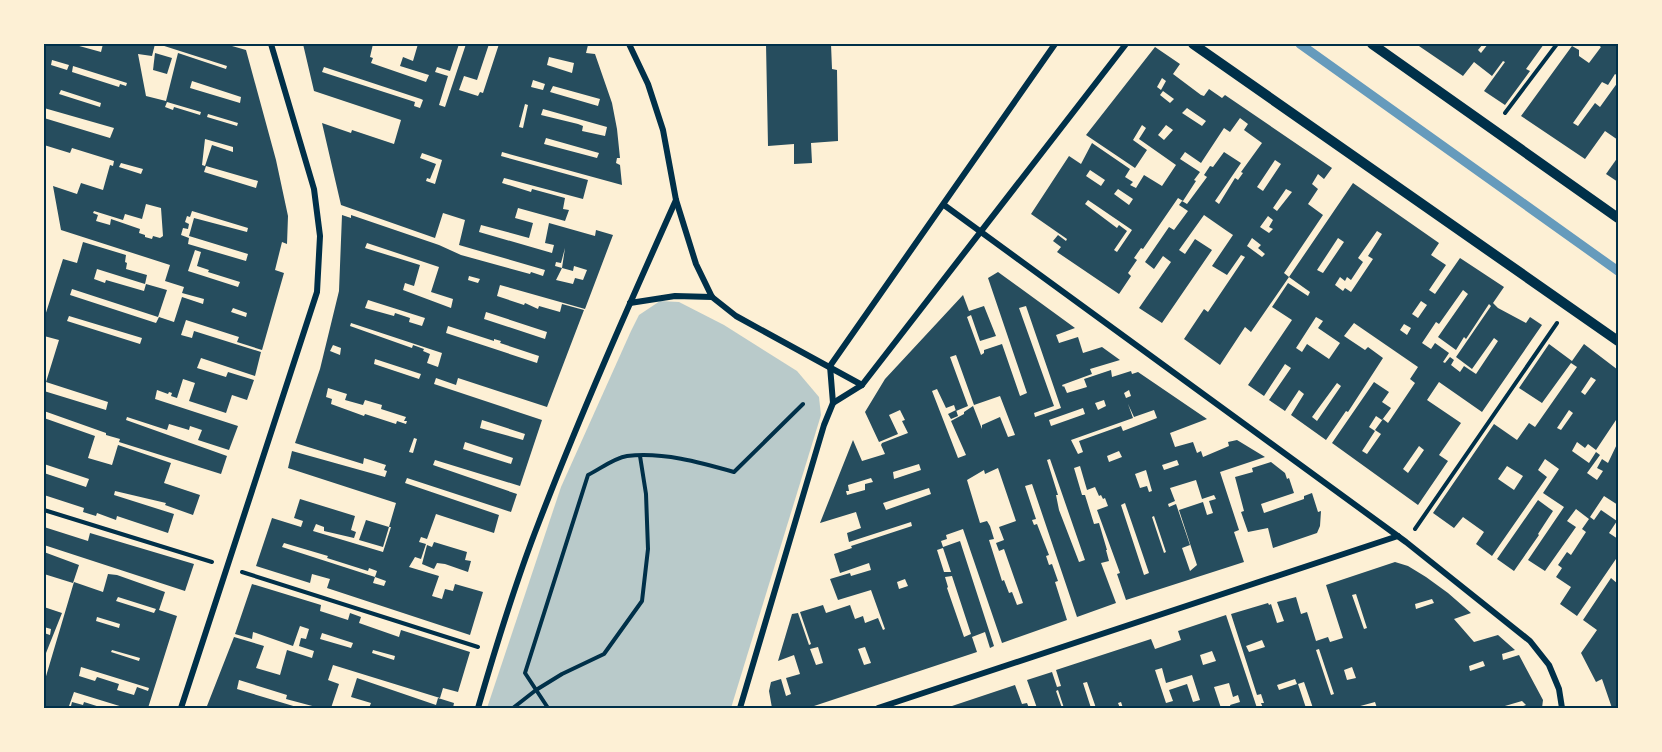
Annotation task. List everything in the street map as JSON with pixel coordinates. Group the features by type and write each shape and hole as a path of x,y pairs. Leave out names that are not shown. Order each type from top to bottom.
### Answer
{"street":[{"path":"181,708 317,292 320,236 314,189 271,44"},
{"path":"628,44 648,84 663,130 676,200 696,264 712,297 736,316 862,385"},
{"path":"740,708 824,425 833,403 830,366 1055,44"},
{"path":"833,403 862,385 1126,44"},
{"path":"1193,44 1618,341"},
{"path":"1372,44 1494,128 1618,218"},
{"path":"478,708 494,652 538,524 595,383 676,200"},
{"path":"944,204 1398,536 1530,641 1549,666 1559,689 1562,708"},
{"path":"630,303 675,296 712,297"},
{"path":"878,708 1398,536"}],"path":[{"path":"1494,128 1557,44"},
{"path":"1406,542 1569,306"},
{"path":"548,708 525,673 588,475 624,456 667,456 734,472 803,404"},
{"path":"513,708 562,674 604,654 642,601 648,549 646,495 640,456"},
{"path":"44,510 494,652"}],"shaded area":[{"path":"660,301 679,302 724,325 797,371 819,397 821,415 731,708 487,708 561,487 639,315"}],"building":[{"path":"44,44 72,44 101,52 103,44 155,44 152,56 138,54 146,96 166,101 178,53 226,69 227,66 158,44 225,44 246,50 276,160 288,216 287,244 282,242 275,270 284,273 262,350 237,342 239,337 186,320 181,335 192,338 194,331 261,352 255,376 201,358 197,368 226,377 228,372 254,380 247,400 232,395 226,413 189,401 195,383 183,379 177,398 171,396 172,393 157,390 155,399 238,426 229,450 198,440 202,430 190,426 189,430 169,424 167,430 127,417 126,420 227,456 221,474 119,442 120,439 106,435 106,433 44,411 44,391 106,410 108,402 46,382 59,340 44,336 44,319 63,259 77,263 83,242 126,255 126,269 147,275 145,284 97,269 94,279 105,283 106,280 144,291 146,284 167,290 158,317 72,289 70,295 156,323 159,317 174,322 182,297 203,304 204,299 182,293 184,287 165,281 170,265 61,230 53,186 77,194 81,183 103,190 110,165 113,166 114,161 72,148 70,153 44,145 44,118 110,138 114,128 44,108 46,89 44,89","holes":["52,60 69,65 67,70 51,65","73,66 127,83 126,86 120,84 119,87 72,72","192,81 241,97 240,103 190,88","61,90 101,103 100,107 59,94","167,102 201,112 200,115 174,107 173,110 165,107","208,114 238,123 237,126 207,117","205,139 233,147 233,152 212,145 205,166 202,165","121,163 143,169 141,174 119,167","206,166 258,181 256,188 204,172","146,204 161,208 163,236 160,238 153,236 152,239 139,233 140,229 111,219 110,225 96,221 98,215 93,213 94,211 123,220 125,214 142,219","192,211 248,228 247,232 194,218 189,236 248,254 246,261 188,244 189,238 181,235 183,228 188,229 189,224 185,222","195,250 201,252 197,266 240,282 238,287 188,271","233,308 247,313 246,317 231,312","69,316 142,338 140,344 67,321"]},
{"path":"303,44 373,44 371,63 426,82 429,75 400,66 403,57 413,61 418,44 459,44 450,71 437,67 435,72 448,76 439,105 445,107 466,44 489,44 477,80 464,76 459,90 478,96 480,92 483,93 499,44 588,45 586,53 595,54 612,103 620,158 617,158 616,163 620,165 622,185 502,152 501,156 588,180 583,199 504,178 502,183 531,192 532,189 565,198 563,209 569,210 565,221 518,208 515,218 533,223 529,238 481,225 479,232 552,253 554,245 545,243 549,223 595,236 596,230 613,235 585,309 500,285 497,296 524,305 525,303 538,309 539,306 560,312 562,304 584,310 547,407 458,378 456,385 436,378 434,384 542,420 520,486 435,460 433,465 517,494 511,512 407,478 405,483 499,515 494,533 436,514 427,539 421,537 419,542 426,544 421,559 415,557 409,567 439,576 432,596 442,599 445,589 453,591 455,584 483,592 470,635 327,588 330,579 312,574 310,583 256,566 272,518 301,527 303,521 294,518 300,499 355,516 351,530 356,532 354,538 324,531 324,527 316,524 313,531 383,552 391,527 389,527 396,503 288,468 292,451 385,477 387,471 384,470 386,465 364,458 363,464 295,443 320,369 339,291 342,215 351,218 351,215 439,245 461,255 530,274 531,272 543,276 545,270 459,245 465,220 443,213 435,238 341,205 322,123 394,144 401,120 314,91","holes":["549,57 574,63 572,73 547,65","324,67 423,100 420,108 414,106 415,102 322,72","533,80 545,84 543,90 531,87","553,86 600,99 598,106 550,92","525,104 528,105 523,128 519,127","543,109 607,127 605,136 582,131 583,126 578,124 541,115","546,138 599,153 597,158 544,144","422,153 442,160 435,184 426,181 427,178 430,179 436,164 420,158","367,243 439,267 431,292 453,299 451,308 403,290 405,283 414,286 420,265 365,248","565,248 562,268 555,266 556,262 561,263","574,266 587,270 583,280 575,278 573,284 556,280 562,268 573,271","469,276 480,279 478,283 468,280","368,300 425,318 422,326 409,322 410,318 395,313 394,316 365,308","486,312 547,332 545,339 484,319","351,323 442,353 438,367 427,363 430,354 423,351 424,349 413,345 412,348 350,326","448,326 494,341 494,339 501,341 500,343 539,356 537,363 446,333","333,345 341,348 340,355 330,351","375,359 421,374 419,379 374,364","328,388 347,394 345,400 363,405 365,400 382,405 381,409 406,417 404,421 407,421 406,424 397,421 396,424 365,414 364,416 331,404 332,399 326,397","482,420 525,434 523,440 480,428","414,438 417,439 413,453 409,452","465,442 513,458 511,464 463,449","284,543 368,571 369,568 377,571 375,577 282,547","375,577 386,581 384,586 373,583"]},
{"path":"766,44 831,44 832,69 837,70 838,141 811,143 812,163 794,164 794,144 768,146"},
{"path":"1416,44 1483,44 1478,50 1481,53 1488,44 1544,44 1526,69 1530,71 1505,105 1484,91 1505,62 1503,61 1492,76 1474,62 1463,76"},
{"path":"1597,44 1613,44 1618,47 1618,76 1615,74 1608,85 1602,82 1573,123 1578,126 1595,103 1600,107 1618,82 1618,140 1605,131 1585,159 1521,116 1572,46 1579,50 1579,56 1589,63 1601,47"},
{"path":"1155,47 1180,64 1173,74 1201,95 1204,96 1209,89 1222,98 1225,95 1332,168 1324,179 1318,174 1312,184 1318,189 1308,204 1323,215 1284,273 1289,277 1251,332 1245,327 1220,365 1184,339 1204,309 1208,312 1245,257 1241,255 1227,275 1212,266 1233,235 1204,215 1179,250 1185,254 1195,239 1212,250 1162,323 1139,308 1171,262 1163,256 1154,269 1145,262 1169,227 1174,230 1188,211 1179,205 1182,201 1187,204 1207,177 1204,175 1210,166 1213,167 1224,152 1241,163 1215,201 1219,204 1235,178 1238,180 1243,173 1241,172 1262,143 1244,130 1248,124 1240,118 1230,132 1224,128 1201,163 1185,152 1180,159 1200,172 1194,180 1196,181 1183,201 1178,198 1143,249 1141,248 1134,258 1137,260 1128,273 1131,276 1119,294 1057,252 1061,247 1053,241 1058,235 1066,241 1067,239 1031,214 1069,156 1081,164 1092,143 1130,169 1125,177 1133,182 1130,185 1136,188 1144,175 1162,186 1176,165 1139,139 1146,128 1142,125 1133,140 1147,150 1135,168 1086,135","holes":["1162,78 1166,81 1161,90 1157,87","1163,91 1174,99 1170,103 1160,95","1187,108 1206,121 1202,126 1182,113","1166,125 1173,130 1164,140 1158,135","1275,160 1281,164 1263,191 1257,187","1090,170 1105,180 1101,186 1086,176","1118,189 1133,199 1129,205 1114,194","1286,189 1292,192 1277,211 1273,208","1088,200 1132,230 1117,252 1114,250 1127,231 1119,225 1117,228 1085,204","1268,216 1273,220 1269,227 1273,229 1269,233 1260,227","1252,238 1261,245 1258,248 1265,254 1262,257 1247,246"]},
{"path":"155,53 172,58 167,74 153,70"},
{"path":"1618,157 1618,182 1606,174"},
{"path":"1353,183 1439,243 1431,255 1446,265 1429,290 1435,294 1460,258 1504,287 1493,303 1498,308 1526,323 1530,317 1542,325 1482,412 1439,382 1427,400 1461,423 1439,455 1448,461 1418,505 1332,443 1374,382 1389,392 1382,402 1391,408 1382,420 1376,416 1369,427 1375,431 1362,451 1367,454 1381,434 1375,430 1383,419 1388,423 1415,383 1410,379 1418,367 1354,323 1344,336 1365,350 1368,347 1383,358 1348,412 1346,411 1326,440 1291,415 1304,394 1299,390 1285,411 1269,400 1291,368 1285,364 1264,396 1248,385 1292,320 1272,307 1288,283 1308,296 1310,292 1289,277","holes":["1377,231 1382,234 1368,256 1373,259 1351,292 1345,288 1343,291 1335,285 1340,277 1345,281 1347,277 1351,280 1363,262 1358,258","1338,238 1344,242 1323,273 1317,270","1463,290 1468,294 1438,337 1456,350 1489,304 1491,306 1456,357 1472,369 1494,338 1498,341 1476,374 1464,366 1460,372 1451,365 1454,360 1450,357 1445,363 1443,362 1449,353 1435,343 1431,349 1422,343 1436,322 1439,324","1421,301 1427,305 1418,318 1412,314","1316,317 1323,321 1318,328 1340,343 1329,359 1307,344 1302,352 1296,348","1404,324 1411,328 1407,335 1400,330","1337,383 1341,386 1317,421 1312,417","1419,446 1424,450 1408,473 1403,469"]},
{"path":"998,272 1075,328 1056,335 1059,343 1078,337 1083,353 1102,347 1120,360 1090,369 1092,374 1062,385 1067,393 1087,387 1084,379 1111,370 1112,377 1131,371 1132,374 1138,372 1207,419 1170,433 1175,447 1193,442 1197,453 1201,451 1203,457 1229,446 1228,442 1237,440 1265,457 1220,472 1239,530 1234,532 1244,562 1126,600 1117,574 1120,573 1097,510 1108,506 1105,498 1099,496 1095,487 1087,490 1080,466 1074,468 1094,524 1099,523 1109,561 1101,563 1116,603 1077,617 1032,484 1025,486 1036,519 1032,520 1034,525 1037,524 1049,555 1046,556 1049,565 1052,564 1058,581 1055,582 1067,620 1002,643 963,529 946,535 947,539 941,541 943,547 960,541 994,646 990,648 985,632 972,637 977,652 808,708 772,708 769,691 771,682 781,679 786,696 791,694 786,678 800,674 794,655 778,661 792,614 798,613 809,645 811,644 800,612 823,605 826,613 850,605 855,619 863,616 865,623 878,618 883,630 885,629 871,590 838,600 830,579 871,570 869,563 840,573 834,554 912,526 911,522 849,542 847,533 861,528 856,512 820,523 853,440 862,461 885,454 882,443 908,433 900,410 889,415 898,434 879,442 865,412 885,379 963,295 969,311 984,306 996,336 980,341 971,315 967,317 981,355 984,350 1002,344 1020,396 1027,393 988,278","holes":["1026,306 1061,408 1035,417 1034,413 1054,406 1019,308","956,355 974,405 1000,396 1015,435 1008,437 1000,417 982,425 982,429 973,406 951,421 966,455 958,458 932,391 937,389 946,408 954,405 956,411 968,406 950,357","1129,390 1131,396 1126,398 1124,393","1104,400 1106,406 1098,410 1095,403","1128,404 1134,417 1154,410 1157,418 1123,431 1121,426 1079,441 1083,452 1078,454 1071,440 1133,418","1083,408 1085,414 1051,426 1049,420","1119,451 1122,457 1109,462 1107,456","1050,459 1085,560 1079,562 1059,510 1056,495 1058,495 1047,460","1177,460 1179,465 1164,470 1162,465","919,464 921,470 894,479 893,472","998,468 1016,521 999,527 1004,540 996,543 999,551 1004,549 1023,603 1017,605 1012,592 1009,593 1004,580 1002,581 989,540 994,539 990,526 987,521 980,523 967,480 984,470 985,474","1146,470 1152,491 1149,492 1147,486 1140,488 1135,474","871,478 873,482 865,484 865,490 847,495 848,485","1196,480 1202,499 1214,495 1216,499 1209,501 1213,513 1207,515 1203,502 1179,510 1197,565 1190,571 1182,548 1190,545 1176,504 1169,507 1168,504 1175,501 1170,488","929,488 931,494 886,510 883,503","1125,503 1149,573 1144,575 1121,505","1154,516 1166,552 1164,553 1152,517","943,548 951,572 944,572 937,550","952,576 971,634 964,637 945,577","905,579 908,586 899,589 897,582","818,647 823,663 816,665 810,649","865,647 871,663 864,665 858,649"]},
{"path":"1549,344 1572,361 1584,344 1618,370 1618,417 1596,450 1588,444 1585,448 1577,442 1572,451 1589,463 1596,452 1600,455 1587,473 1597,480 1603,471 1597,468 1602,459 1608,463 1618,442 1618,505 1604,496 1590,517 1594,520 1601,510 1617,521 1609,533 1618,539 1618,556 1577,616 1560,604 1571,587 1556,577 1562,568 1558,565 1567,552 1571,555 1586,532 1582,529 1589,519 1576,509 1567,521 1576,527 1545,571 1528,560 1564,507 1543,493 1559,469 1545,459 1538,470 1547,477 1492,556 1476,544 1484,532 1463,517 1454,528 1433,513 1494,424 1517,440 1529,423 1535,427 1577,367 1571,363 1542,403 1519,388","holes":["1591,377 1596,380 1585,395 1581,392","1569,410 1573,413 1561,430 1557,428","1507,466 1523,476 1514,490 1498,479"]},
{"path":"956,410 958,416 951,419 948,414"},
{"path":"44,418 95,436 88,458 112,465 118,445 171,463 164,483 200,495 193,515 165,505 166,503 115,491 114,495 174,514 168,533 117,516 116,520 97,513 96,516 83,512 84,508 44,495 44,473 86,487 89,479 44,464"},
{"path":"1271,462 1285,473 1287,479 1289,478 1294,493 1261,504 1264,513 1304,499 1304,496 1312,493 1318,512 1321,511 1317,533 1273,548 1268,528 1248,532 1241,512 1244,511 1235,477 1253,472 1252,468"},
{"path":"1538,500 1553,511 1514,571 1497,559"},
{"path":"366,520 389,527 383,547 359,540"},
{"path":"44,527 88,541 90,533 194,564 185,591 44,545"},
{"path":"434,542 467,552 465,560 471,561 468,572 445,564 437,563 434,569 422,564 427,545 432,547"},
{"path":"44,552 79,565 73,583 44,574"},
{"path":"1395,562 1408,566 1448,593 1471,613 1454,619 1474,642 1498,635 1515,650 1502,654 1503,660 1519,655 1543,700 1542,708 1518,708 1526,705 1522,701 1498,708 1377,708 1375,702 1353,708 1313,708 1304,682 1298,684 1306,708 1263,708 1261,694 1257,695 1231,614 1268,603 1271,604 1277,623 1284,621 1277,602 1296,597 1301,614 1307,612 1316,641 1328,637 1330,642 1343,638 1326,585","holes":["1356,594 1367,628 1364,629 1352,595","1432,599 1434,603 1416,609 1415,604","1262,640 1265,647 1249,652 1246,646","1319,649 1334,694 1331,695 1316,650","1483,661 1485,666 1470,671 1469,666","1352,667 1356,678 1347,680 1344,670","1295,679 1297,684 1279,690 1277,685"]},
{"path":"108,574 117,575 165,592 159,610 177,616 148,708 126,708 74,692 69,706 72,702 83,705 84,702 103,708 44,708 44,683 74,582 103,592","holes":["118,597 156,609 154,613 116,601","97,617 120,624 119,628 96,621","112,650 140,658 139,661 111,652","81,667 149,688 148,691 137,687 134,695 117,690 119,684 97,677 95,681 79,676"]},
{"path":"1611,578 1618,584 1618,708 1612,708 1602,679 1596,682 1581,653 1597,630 1583,620"},
{"path":"252,584 321,605 320,611 348,620 350,613 361,617 359,623 399,637 401,630 470,652 458,692 443,688 440,698 333,665 328,680 339,684 331,708 315,708 286,699 287,695 239,680 237,689 300,708 210,708 207,706 234,637 264,646 256,668 280,675 287,650 312,658 314,651 299,646 301,638 306,639 309,629 300,626 293,646 253,632 252,639 235,634","holes":["322,633 353,643 351,648 320,639","373,650 395,656 394,660 372,653"]},
{"path":"44,607 62,613 44,658 44,633 50,635 51,629 44,627"},
{"path":"1226,615 1257,708 1231,708 1230,705 1240,702 1238,695 1233,697 1229,683 1214,687 1221,708 1123,708 1121,702 1118,703 1120,708 1096,708 1087,682 1083,683 1091,708 1064,708 1058,690 1056,691 1062,708 1037,708 1027,680 1052,672 1057,687 1061,686 1056,670 1151,639 1155,649 1181,640 1178,631","holes":["1212,651 1216,661 1203,665 1200,655","1162,668 1166,683 1192,675 1200,700 1193,702 1187,684 1169,690 1173,701 1166,703 1155,670"]},
{"path":"357,678 436,705 438,698 454,703 453,708 369,708 371,703 351,697"},
{"path":"1015,685 1022,704 1027,703 1029,708 946,708"}],"waterway":[{"path":"1300,44 1618,271"}]}
